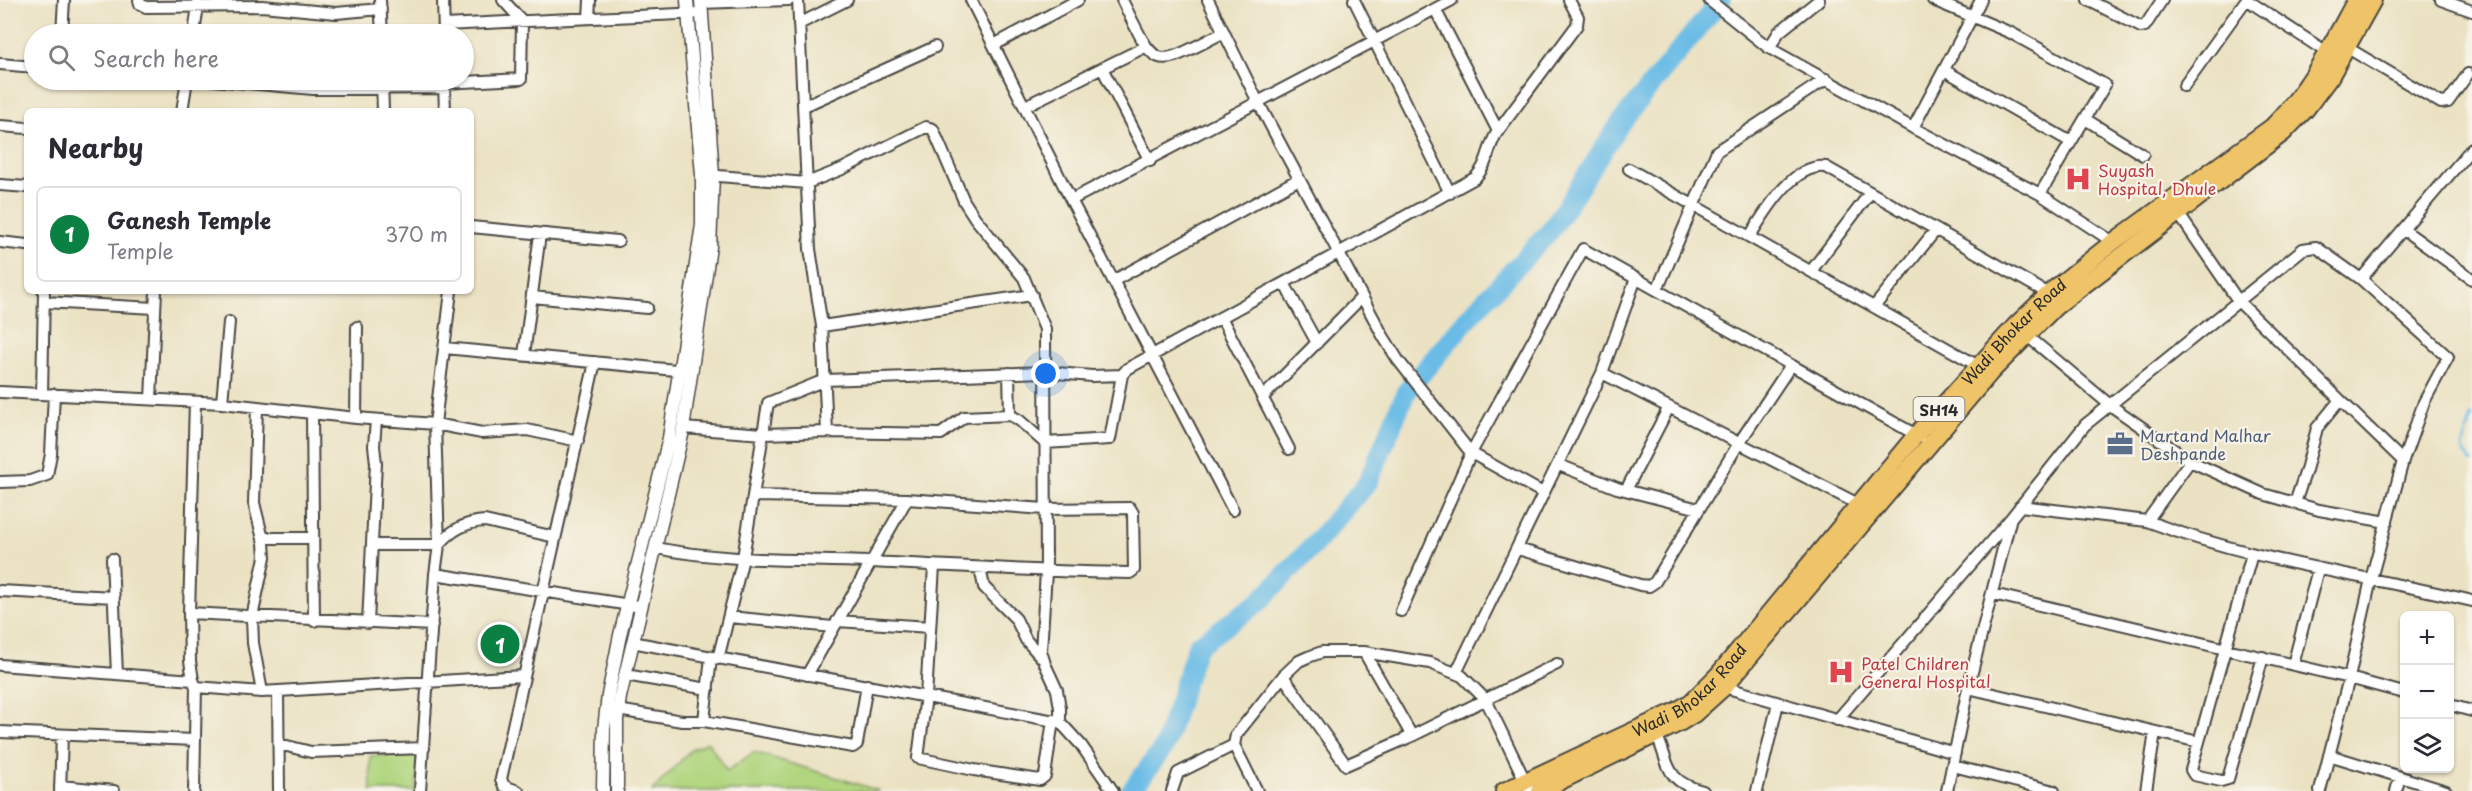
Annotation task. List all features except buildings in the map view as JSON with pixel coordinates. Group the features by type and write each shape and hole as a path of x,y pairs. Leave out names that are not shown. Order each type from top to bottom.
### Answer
{"main road":[{"name":"Wadi Bhokar Road","path":"2021,330 2055,307 2283,133 2306,109 2330,76 2356,0"},
{"name":"Wadi Bhokar Road","path":"1504,791 1542,785 1654,728 1694,714 1724,687 1866,508 1984,369 2021,330 2049,294 2113,242 2272,127 2338,53 2373,0"},
{"name":"Wadi Bhokar Road","path":"1654,728 1691,702 1708,685 1866,508"}],"street":[{"path":"63,24 64,0"},
{"path":"139,0 140,4 146,7 198,5 214,2 292,4 336,13 381,5 382,24"},
{"path":"443,0 444,24"},
{"path":"474,81 521,79 522,21 503,0"},
{"path":"589,18 590,0"},
{"path":"687,0 708,175"},
{"path":"474,27 522,21 687,14 701,6 789,0"},
{"path":"798,0 810,249 822,326 827,432"},
{"path":"799,24 847,0"},
{"path":"971,0 1071,200 1233,510"},
{"path":"994,45 1078,0"},
{"path":"1122,0 1145,48 1155,57 1170,59 1224,32"},
{"path":"1208,0 1258,102 1398,360 1471,453 1543,493"},
{"path":"1354,0 1450,193"},
{"path":"1071,200 1150,161 1452,0"},
{"path":"683,428 764,434 827,432 941,434 964,417 1010,415 1045,443 1110,439 1122,375 1127,369 1466,185 1481,172 1487,164 1491,144 1498,131 1576,25 1578,17 1569,0"},
{"path":"1709,0 1769,48 1913,128 2040,194 2113,242"},
{"path":"1769,48 1779,32 1819,0"},
{"path":"1933,0 2011,33 2105,84 2040,194"},
{"path":"1913,128 1982,0"},
{"path":"2088,0 2141,27 2145,26 2162,0"},
{"path":"2184,86 2246,0 2338,53 2441,103 2448,102 2468,74"},
{"path":"2441,0 2472,11"},
{"path":"195,24 198,5"},
{"path":"617,791 618,710 636,625 634,606 669,438 686,371 710,247 701,6"},
{"path":"1435,9 1498,131"},
{"path":"804,106 935,46"},
{"path":"1025,106 1145,48"},
{"path":"0,64 24,66"},
{"path":"1102,68 1150,161"},
{"path":"1944,70 2071,142"},
{"path":"1657,290 1692,203 1717,151 1826,79"},
{"path":"182,108 185,90"},
{"path":"382,90 383,108"},
{"path":"444,90 445,108"},
{"path":"2085,118 2143,155"},
{"path":"0,126 24,128"},
{"path":"708,175 807,183 832,174 929,127 933,129 959,191 975,218 1024,278 1045,329 1047,572 1042,658"},
{"path":"2361,279 2472,148"},
{"path":"1750,236 1771,201 1781,190 1812,168 1826,167 2049,294"},
{"path":"1629,169 1984,369"},
{"path":"1113,281 1299,179"},
{"path":"0,185 24,188"},
{"path":"1811,271 1870,193"},
{"path":"2178,213 2239,302 2403,461"},
{"path":"474,227 618,242"},
{"path":"2404,230 2472,279"},
{"path":"1874,307 1935,231"},
{"path":"524,355 540,234"},
{"path":"0,242 24,245"},
{"path":"1837,720 2011,518 2085,425 2303,249 2311,246 2316,247 2361,279 2448,357 2424,402 2403,461 2320,791"},
{"path":"1401,611 1471,453 1583,249 1924,439"},
{"path":"1456,673 1602,373 1636,279"},
{"path":"1284,283 1317,343"},
{"path":"151,399 156,294"},
{"path":"420,791 439,544 435,424 451,294"},
{"path":"822,326 1032,295"},
{"path":"0,482 30,481 47,474 51,454 44,297 155,308"},
{"path":"532,297 647,308"},
{"path":"1263,398 1362,297"},
{"path":"1221,317 1289,449"},
{"path":"222,403 229,322"},
{"path":"356,418 357,327"},
{"path":"2021,330 2110,405 2190,461 2263,495 2386,522"},
{"path":"445,348 686,371"},
{"path":"518,791 504,786 501,779 595,362"},
{"path":"1518,549 1640,585 1649,586 1655,582 1739,443 1791,365"},
{"path":"603,791 605,711 623,622 634,606 656,548 683,428 686,371"},
{"path":"704,721 715,658 729,617 743,558 768,403 825,380 1045,372 1092,376 1122,375"},
{"path":"1009,373 1010,415"},
{"path":"1602,373 1866,508"},
{"path":"0,392 222,403 312,414 435,424 482,433 527,430 578,441"},
{"path":"2295,503 2317,428 2340,400"},
{"path":"194,791 195,683 190,661 189,613 195,402"},
{"path":"257,407 254,503 263,538 265,557 252,617 253,643 262,692"},
{"path":"1626,490 1669,407"},
{"path":"312,414 314,621"},
{"path":"368,623 376,420"},
{"path":"2147,521 2190,461"},
{"path":"1559,465 1626,490 1699,509"},
{"path":"656,548 694,556 869,562 1047,572 1132,572 1133,513 1130,508 1045,509 907,499 753,496"},
{"path":"807,675 869,562 907,499"},
{"path":"2020,506 2147,521 2190,537 2252,554 2472,600"},
{"path":"1947,791 1968,688 2011,518"},
{"path":"372,545 439,544 457,529 473,522 484,521 555,537"},
{"path":"263,538 313,538"},
{"path":"2252,554 2224,648 2192,773 2225,781 2228,779 2263,657"},
{"path":"112,559 117,674"},
{"path":"934,566 926,696 918,754 921,760 1040,780 1045,776 1056,721 1057,690 1042,658 1026,640 1016,619 984,587 980,568"},
{"path":"2293,664 2318,569"},
{"path":"435,574 634,606"},
{"path":"0,591 114,597"},
{"path":"1993,594 2293,664 2400,692"},
{"path":"189,613 432,626"},
{"path":"729,617 930,627"},
{"path":"623,622 636,625"},
{"path":"632,642 1056,721 1081,745 1113,791"},
{"path":"1257,791 1234,745 1236,735 1283,676 1299,660 1322,652 1364,652 1430,663 1462,676 1486,700 1542,785"},
{"path":"1364,652 1412,736"},
{"path":"1283,676 1346,765 1412,736 1557,664"},
{"path":"0,665 117,674 262,692 428,684 523,676"},
{"path":"625,675 708,689"},
{"path":"618,710 682,721 704,721 856,747 867,685"},
{"path":"1724,687 1955,753"},
{"path":"1968,688 2199,742"},
{"path":"278,691 279,791"},
{"path":"1757,791 1778,703"},
{"path":"2454,706 2472,711"},
{"path":"1654,728 1679,788 1703,791"},
{"path":"0,732 195,740"},
{"path":"2146,791 2155,732"},
{"path":"62,735 60,788 114,791"},
{"path":"279,744 311,752 424,748"},
{"path":"1172,791 1178,773 1234,745"},
{"path":"2329,754 2446,791"},
{"path":"1953,766 2054,791"},
{"path":"2396,791 2400,777"}],"green space":[{"path":"708,742 727,771 754,752 880,791 652,791 692,749"},
{"path":"418,752 416,791 371,791 370,756"}],"waterway":[{"path":"1131,791 1164,747 1197,646 1259,602 1313,546 1368,482 1406,392 1468,318 1551,230 1621,122 1721,0"},
{"path":"2472,416 2463,447 2464,453 2472,462"}],"place":[{"name":"Suyash Hospital, Dhule","path":"2078,179"},
{"name":"Martand Malhar Deshpande","path":"2120,444"},
{"name":"Ganesh Temple","path":"500,644"},
{"name":"Patel Children General Hospital","path":"1841,672"}]}
